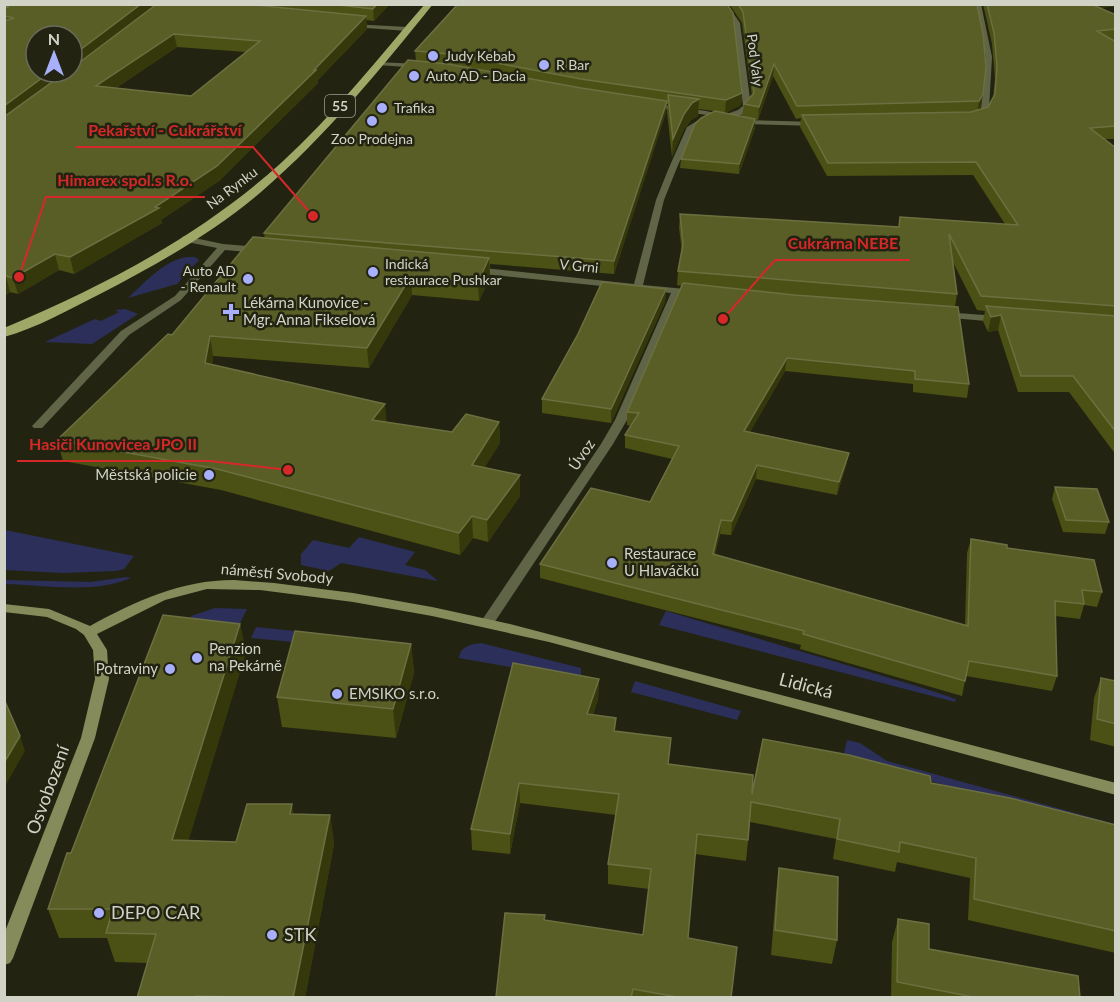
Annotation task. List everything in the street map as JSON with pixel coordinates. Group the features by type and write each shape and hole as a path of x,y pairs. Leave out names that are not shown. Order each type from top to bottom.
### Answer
{"main road":[{"name":"Na Rynku","path":"4,333 83,297 185,239 243,200 286,164 430,4"},
{"name":"náměstí Svobody","path":"89,632 162,596 208,585 263,586 333,595 396,604 487,623"},
{"path":"4,608 49,613 73,622 89,632"},
{"name":"Lidická","path":"487,623 590,648 1116,789"},
{"name":"Osvobození","path":"4,958 63,807 99,700 102,660 97,643 89,632"}],"street":[{"name":"Pod Valy","path":"723,118 741,112 747,105 737,23 724,4"},
{"path":"969,120 980,118 984,114 988,74 987,42 978,4"},
{"path":"341,24 408,29"},
{"path":"378,63 429,67"},
{"path":"640,103 761,124 830,124"},
{"path":"638,286 660,200 688,132 696,123 713,115"},
{"path":"185,239 223,248 268,251"},
{"path":"38,426 125,333 178,298 223,248"},
{"name":"V Grni","path":"466,269 712,294"},
{"name":"Úvoz","path":"487,623 621,420 677,291"},
{"path":"929,314 1007,320"}],"shaded area":[{"path":"187,257 195,257 199,260 177,284 128,298 163,267"},
{"path":"125,309 138,314 92,344 45,342 95,319 101,321 119,312 115,310"},
{"path":"5,530 134,556 124,569 116,571 63,573 5,570"},
{"path":"359,537 415,552 405,565 425,570 438,581 341,563 329,571 301,565 301,554 313,540 349,548"},
{"path":"131,578 117,583 85,587 5,584 5,580 90,582"},
{"path":"215,608 247,609 234,635 201,631 191,616"},
{"path":"666,611 956,699 955,702 659,625"},
{"path":"256,627 409,643 411,648 405,653 251,638"},
{"path":"481,643 581,668 581,675 577,679 459,658 464,648"},
{"path":"635,681 741,711 737,720 631,692"},
{"path":"847,740 860,743 887,761 1115,824 1115,833 902,773 844,753"}],"building":[{"path":"4,4 141,4 84,47 84,24 24,24 24,84 34,84 4,106 4,21 14,18 4,16 4,8 9,7"},
{"path":"157,4 243,4 366,16 314,70 316,70 217,166 155,207 159,208 70,257 55,254 13,278 4,276 4,117 49,84 84,84 84,59","holes":["174,34 260,41 191,96 96,86"]},
{"path":"330,4 377,4 373,9"},
{"path":"458,4 727,4 733,13 742,93 726,100 581,79 449,54 415,51"},
{"path":"738,4 977,4 986,67 983,94 979,101 797,106 774,64 759,107 744,104 754,93 743,12"},
{"path":"987,4 1091,4 1116,15 1116,29 1097,31 1116,42 1116,126 1090,128 1116,148 1116,306 981,296 949,234 957,294 678,271 683,244 680,214 899,227 900,217 1018,225 976,162 828,163 802,115 971,112 988,107 995,94 997,66 994,33"},
{"path":"408,60 448,64 667,101 614,261 264,233"},
{"path":"668,95 699,99 692,103 684,114 673,139"},
{"path":"715,111 755,119 739,164 681,159 695,124"},
{"path":"253,237 489,258 478,282 411,276 367,348 210,336 205,363 385,404 372,420 452,432 466,414 499,422 472,465 520,475 487,520 472,516 459,533 217,469 57,440 168,334 172,335"},
{"path":"602,282 666,289 611,409 542,399 578,334"},
{"path":"683,283 794,295 958,307 969,384 915,379 915,371 787,358 744,431 849,453 839,482 757,465 732,521 721,520 713,554 968,626 971,539 1007,545 1007,548 1094,560 1102,592 1082,590 1084,604 1055,601 1057,676 969,661 965,681 803,634 804,631 540,564 591,488 650,502 679,446 625,435 639,413 627,412"},
{"path":"986,306 1116,316 1116,432 1073,376 1021,376 1001,315 991,317"},
{"path":"1055,487 1097,489 1109,522 1066,520"},
{"path":"163,615 240,624 172,840 236,842 247,804 292,804 290,814 330,815 293,998 196,996 196,998 137,998 156,934 106,933 113,909 48,909 67,853 71,853"},
{"path":"295,631 411,644 393,709 277,697"},
{"path":"513,663 599,679 587,714 616,718 614,731 671,738 668,764 753,775 752,794 763,739 849,755 930,776 931,783 1010,798 1116,825 1116,931 974,899 976,858 900,842 899,852 837,839 840,819 751,802 748,840 697,834 688,938 737,947 731,998 683,998 633,989 631,998 496,997 505,913 545,915 544,920 643,935 651,869 608,864 619,794 519,783 510,834 471,829"},
{"path":"1101,678 1116,681 1116,724 1097,719"},
{"path":"4,699 20,736 4,763"},
{"path":"779,868 838,877 837,940 775,930"},
{"path":"898,919 929,924 929,949 1078,976 1080,998 978,998 897,982"}],"place":[{"name":"Judy Kebab","path":"433,56"},
{"name":"R Bar","path":"544,65"},
{"name":"Auto AD - Dacia","path":"414,76"},
{"name":"Trafika","path":"382,108"},
{"name":"Zoo Prodejna","path":"372,121"},
{"name":"Pekařství - Cukrářství","path":"313,216"},
{"name":"Indická restaurace Pushkar","path":"373,272"},
{"name":"Himarex spol.s R.o.","path":"19,277"},
{"name":"Auto AD - Renault","path":"248,279"},
{"name":"Lékárna Kunovice - Mgr. Anna Fikselová","path":"231,312"},
{"name":"Cukrárna NEBE","path":"723,319"},
{"name":"Hasiči Kunovicea JPO II","path":"288,470"},
{"name":"Městská policie","path":"209,475"},
{"name":"Restaurace U Hlaváčků","path":"612,563"},
{"name":"Penzion na Pekárně","path":"197,658"},
{"name":"Potraviny","path":"170,669"},
{"name":"EMSIKO s.r.o.","path":"337,694"},
{"name":"DEPO CAR","path":"99,913"},
{"name":"STK","path":"272,935"}]}
